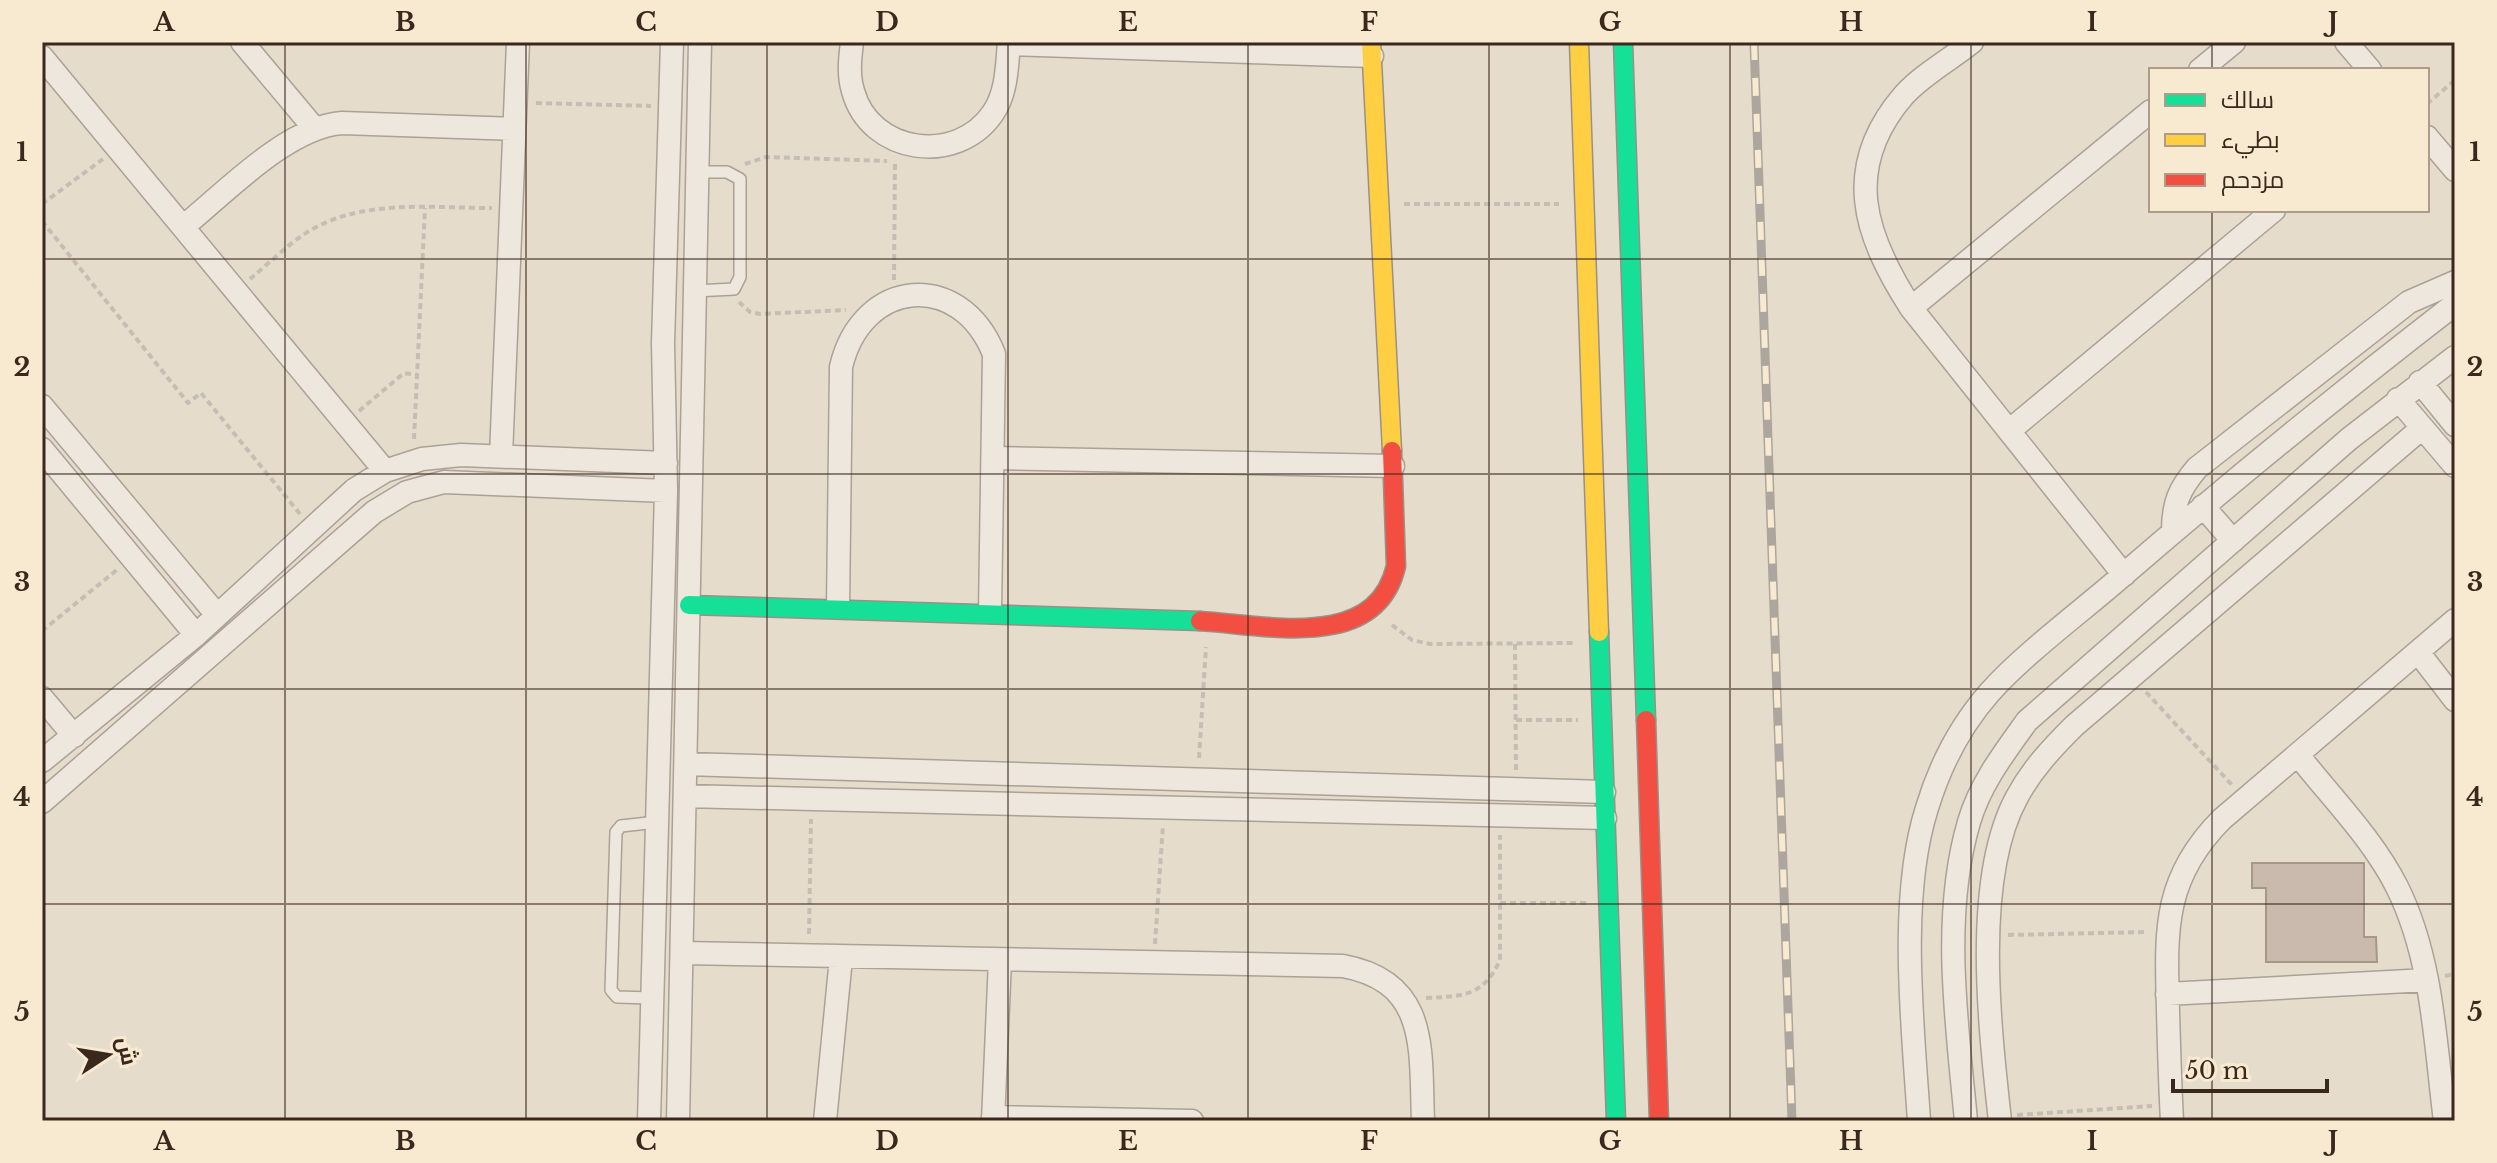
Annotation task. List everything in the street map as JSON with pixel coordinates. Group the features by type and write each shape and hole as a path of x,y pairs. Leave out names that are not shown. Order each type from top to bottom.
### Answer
{"street":[{"path":"242,42 314,128"},
{"path":"501,456 518,42"},
{"path":"649,1121 666,491 663,343 672,42"},
{"path":"678,1121 700,42"},
{"path":"689,605 838,607 1208,624 1344,626 1363,619 1380,605 1392,589 1398,569 1371,49 1009,43 1003,92 994,112 979,129 960,141 939,147 895,151 862,112 853,92 849,69 852,42"},
{"path":"1579,42 1603,192 1659,1121"},
{"path":"1616,1121 1599,643 1603,192 1623,42"},
{"path":"1972,42 1906,93 1878,131 1864,176 1867,223 1889,275 1911,308 2124,575"},
{"path":"2202,68 2234,42"},
{"path":"2346,42 2368,68"},
{"path":"42,57 385,471"},
{"path":"1911,308 2149,113"},
{"path":"183,227 292,140 314,128 342,123 514,129"},
{"path":"2429,139 2455,170"},
{"path":"2009,431 2272,212"},
{"path":"2173,531 2177,497 2197,468 2409,302 2455,282"},
{"path":"838,607 841,367 846,345 857,325 884,304 916,295 937,297 973,317 986,334 994,354 990,612"},
{"path":"1919,1121 1914,1039 1913,876 1926,810 1950,746 1991,691 2173,531 2277,443 2455,304"},
{"path":"663,343 693,344"},
{"path":"2422,428 2130,676 2041,759 2016,799 2000,843 1989,936 1991,1028 2000,1118 1966,1120 1954,936 1957,872 1969,820 1991,771 2027,721 2398,399 2455,357"},
{"path":"2420,382 2455,425"},
{"path":"2398,399 2455,466"},
{"path":"42,406 217,615"},
{"path":"42,449 196,635"},
{"path":"42,761 196,635 354,490 385,471 412,461 441,456 666,463"},
{"path":"994,458 1393,466"},
{"path":"580,487 583,459"},
{"path":"42,802 390,501 425,486 464,482 666,491"},
{"path":"2203,506 2233,541"},
{"path":"318,521 346,537"},
{"path":"137,563 163,551"},
{"path":"2171,1113 2166,932 2171,900 2198,843 2455,620"},
{"path":"2108,651 2130,676"},
{"path":"2418,652 2455,700"},
{"path":"42,698 74,736"},
{"path":"2298,755 2370,844 2397,885 2416,930 2427,980 2445,1121"},
{"path":"686,764 771,769 1604,792"},
{"path":"769,797 771,769"},
{"path":"1520,789 1525,816"},
{"path":"685,796 1605,818"},
{"path":"655,884 683,884"},
{"path":"1954,936 1989,936"},
{"path":"682,953 1343,966 1377,976 1404,999 1418,1030 1423,1121"},
{"path":"825,1121 841,958"},
{"path":"1000,960 993,1119 1192,1121"},
{"path":"2167,994 2427,980"}],"lane":[{"path":"693,291 734,289 740,277 741,187 735,174 695,172"},
{"path":"652,998 614,995 616,832 621,826 657,822"}],"path":[{"path":"2429,102 2455,80"},
{"path":"515,103 670,106"},
{"path":"43,202 117,148"},
{"path":"734,289 741,305 760,314 884,304 895,151 766,157 749,161 735,174"},
{"path":"1379,204 1603,192"},
{"path":"412,461 425,208"},
{"path":"236,291 302,236 323,224 368,210 511,208"},
{"path":"42,221 188,403 201,393 318,521"},
{"path":"345,423 404,373 418,375"},
{"path":"42,631 137,563"},
{"path":"1380,605 1385,619 1412,640 1430,644 1599,643"},
{"path":"1198,780 1208,624"},
{"path":"1515,644 1520,789"},
{"path":"2130,676 2245,800"},
{"path":"1516,720 1602,720"},
{"path":"809,957 812,798"},
{"path":"1153,963 1164,807"},
{"path":"1404,999 1460,996 1478,990 1492,977 1500,960 1500,815"},
{"path":"1500,903 1608,902"},
{"path":"1989,936 2166,932"},
{"path":"2000,1118 2171,1113"}],"building":[{"path":"2252,863 2364,863 2364,937 2376,937 2377,962 2266,962 2266,888 2252,888"}],"railway":[{"path":"1754,42 1792,1121"}],"traffic: fast":[{"path":"1623,42 1646,720"},
{"path":"689,605 1200,621"},
{"path":"1599,632 1616,1121"}],"traffic: slow":[{"path":"1371,42 1392,451"},
{"path":"1579,42 1599,632"}],"traffic: jam":[{"path":"1200,621 1286,628 1316,627 1343,622 1366,611 1385,593 1396,566 1392,451"},
{"path":"1646,720 1659,1121"}]}
